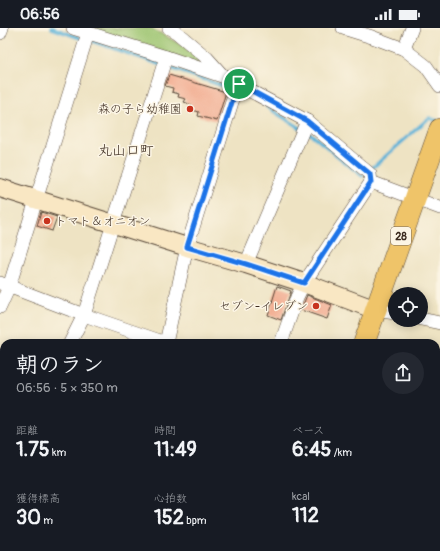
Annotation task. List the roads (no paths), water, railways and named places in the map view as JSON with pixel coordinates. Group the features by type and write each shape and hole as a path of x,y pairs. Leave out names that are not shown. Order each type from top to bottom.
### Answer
{"main road":[{"name":"28","path":"367,339 386,312 415,198 440,129"}],"street":[{"path":"0,33 2,28"},
{"path":"73,28 86,38 164,63 224,77"},
{"path":"169,28 207,58 224,77 304,127 367,174 415,198 440,208"},
{"path":"343,28 373,33 404,49 426,66 440,86"},
{"path":"404,49 412,28"},
{"path":"0,307 5,285 36,199 86,38"},
{"path":"72,339 84,315 164,63"},
{"path":"167,339 187,247 238,86"},
{"path":"246,264 304,127"},
{"path":"282,339 297,297 304,283 367,174"},
{"path":"0,188 246,264 386,312"},
{"path":"5,285 84,315 154,339"},
{"path":"428,320 440,323"}],"waterway":[{"path":"52,28 83,39"},
{"path":"89,40 235,90"},
{"path":"267,107 300,128"},
{"path":"370,170 429,118 438,121"},
{"path":"306,131 362,176 363,175"}],"place":[{"name":"森の子ら幼稚園","path":"190,109"},
{"name":"トマト＆オニオン","path":"47,221"},
{"name":"セブン-イレブン","path":"316,306"}],"district":[{"name":"丸山口町","path":"126,150"}]}
